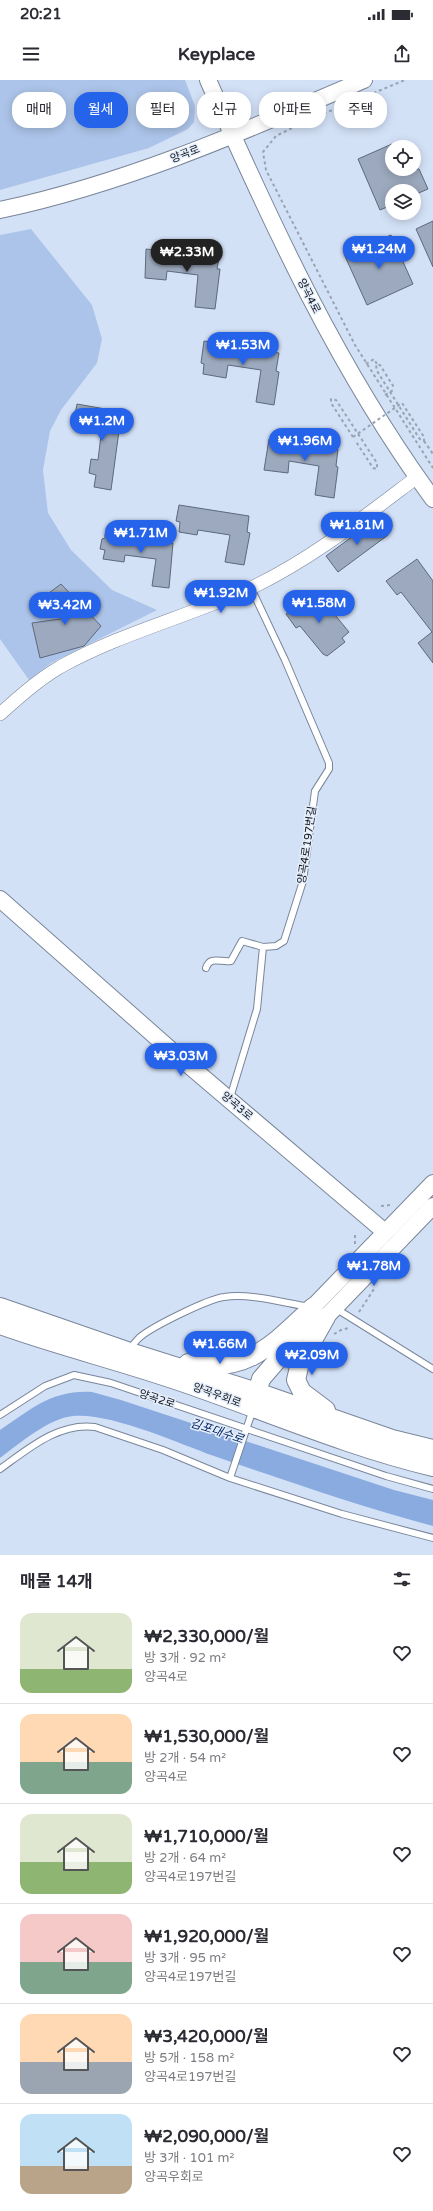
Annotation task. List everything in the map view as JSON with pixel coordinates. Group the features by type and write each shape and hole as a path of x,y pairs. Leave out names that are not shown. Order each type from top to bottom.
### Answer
{"main road":[{"name":"양곡우회로","path":"0,1307 127,1351 255,1400 346,1442 433,1468"},
{"path":"127,1351 194,1365 231,1364 255,1356 325,1311"},
{"path":"325,1311 300,1363 296,1380 302,1392 316,1404 349,1424"},
{"name":"양곡우회로","path":"0,1325 46,1341 203,1389 255,1400 349,1424 392,1439 433,1449"},
{"path":"255,1400 261,1379 292,1343"}],"street":[{"name":"양곡4로","path":"208,80 233,136 321,319 417,477 433,499"},
{"name":"양곡로","path":"0,210 75,192 153,166 233,136 364,80"},
{"path":"0,714 46,676 75,659 251,588 310,556 417,477"},
{"name":"양곡3로","path":"0,899 229,1100 385,1232"},
{"path":"325,1311 385,1232 433,1183"},
{"path":"292,1343 433,1206"}],"lane":[{"name":"양곡4로197번길","path":"251,588 285,660 329,763 329,769 315,791 303,881 284,941 276,946 263,947"},
{"path":"206,968 212,960 231,961 242,941 263,947 257,1009 229,1100"},
{"path":"127,1351 139,1338 158,1326 208,1302 224,1297 245,1297 325,1311 433,1369"},
{"name":"양곡2로","path":"0,1415 45,1386 74,1375 111,1383 245,1430 386,1476 433,1489"},
{"path":"230,1478 255,1400"},
{"path":"0,1469 56,1433 65,1429 84,1426 95,1427 163,1450 230,1478 342,1514 433,1538"}],"path":[{"path":"326,113 404,80"},
{"path":"294,128 271,140 264,152 264,160 293,226 332,304 385,395 433,468"},
{"path":"366,364 374,360 380,365 395,389 385,395"},
{"path":"377,364 376,369 419,438 422,442 424,441"},
{"path":"355,440 373,468 377,469 377,463 360,436 355,429 342,410 336,400 331,399 330,403 353,437 359,433 365,428 402,403 433,454"}],"shaded area":[{"path":"0,80 185,80 195,106 194,122 189,128 189,92 136,92 136,128 189,128 188,129 149,148 0,190"},
{"path":"31,229 92,305 102,339 97,363 61,410 50,431 43,470 48,513 71,550 112,590 157,610 51,663 29,680 0,639 0,235"},
{"path":"92,1392 121,1400 394,1490 433,1500 433,1526 323,1493 214,1456 124,1423 88,1416 73,1416 54,1421 35,1432 0,1458 0,1430 43,1402 65,1394"}],"building":[{"path":"385,147 385,176 421,176 421,173 428,189 421,192 421,184 385,184 385,208 380,210 358,159"},
{"path":"433,221 433,267 416,229"},
{"path":"391,235 413,284 367,305 344,254"},
{"path":"146,249 219,258 217,269 220,269 215,309 195,307 198,275 167,271 166,280 145,278"},
{"path":"204,341 279,353 276,371 279,372 274,405 256,402 261,370 228,365 226,378 203,374 204,364 201,363"},
{"path":"77,404 111,410 111,414 121,416 111,490 94,487 96,475 89,473 91,459 98,460 102,427 74,420"},
{"path":"269,439 338,449 336,466 338,467 334,498 315,495 319,466 289,461 288,473 264,470"},
{"path":"179,505 249,516 247,532 250,533 244,565 225,562 230,535 198,530 197,535 179,532 180,522 176,521"},
{"path":"376,519 388,535 338,572 326,556"},
{"path":"105,534 173,543 169,588 152,586 156,559 125,555 124,562 103,559 105,550 100,549 102,539 105,538"},
{"path":"417,559 433,581 433,663 418,643 432,632 401,592 397,595 386,581"},
{"path":"61,584 101,626 84,646 40,658 32,623 67,618 45,596"},
{"path":"316,592 349,632 342,638 345,642 327,656 323,654 300,626 296,628 286,614"}],"water label":[{"name":"김포대수로","path":"217,1431"}]}
